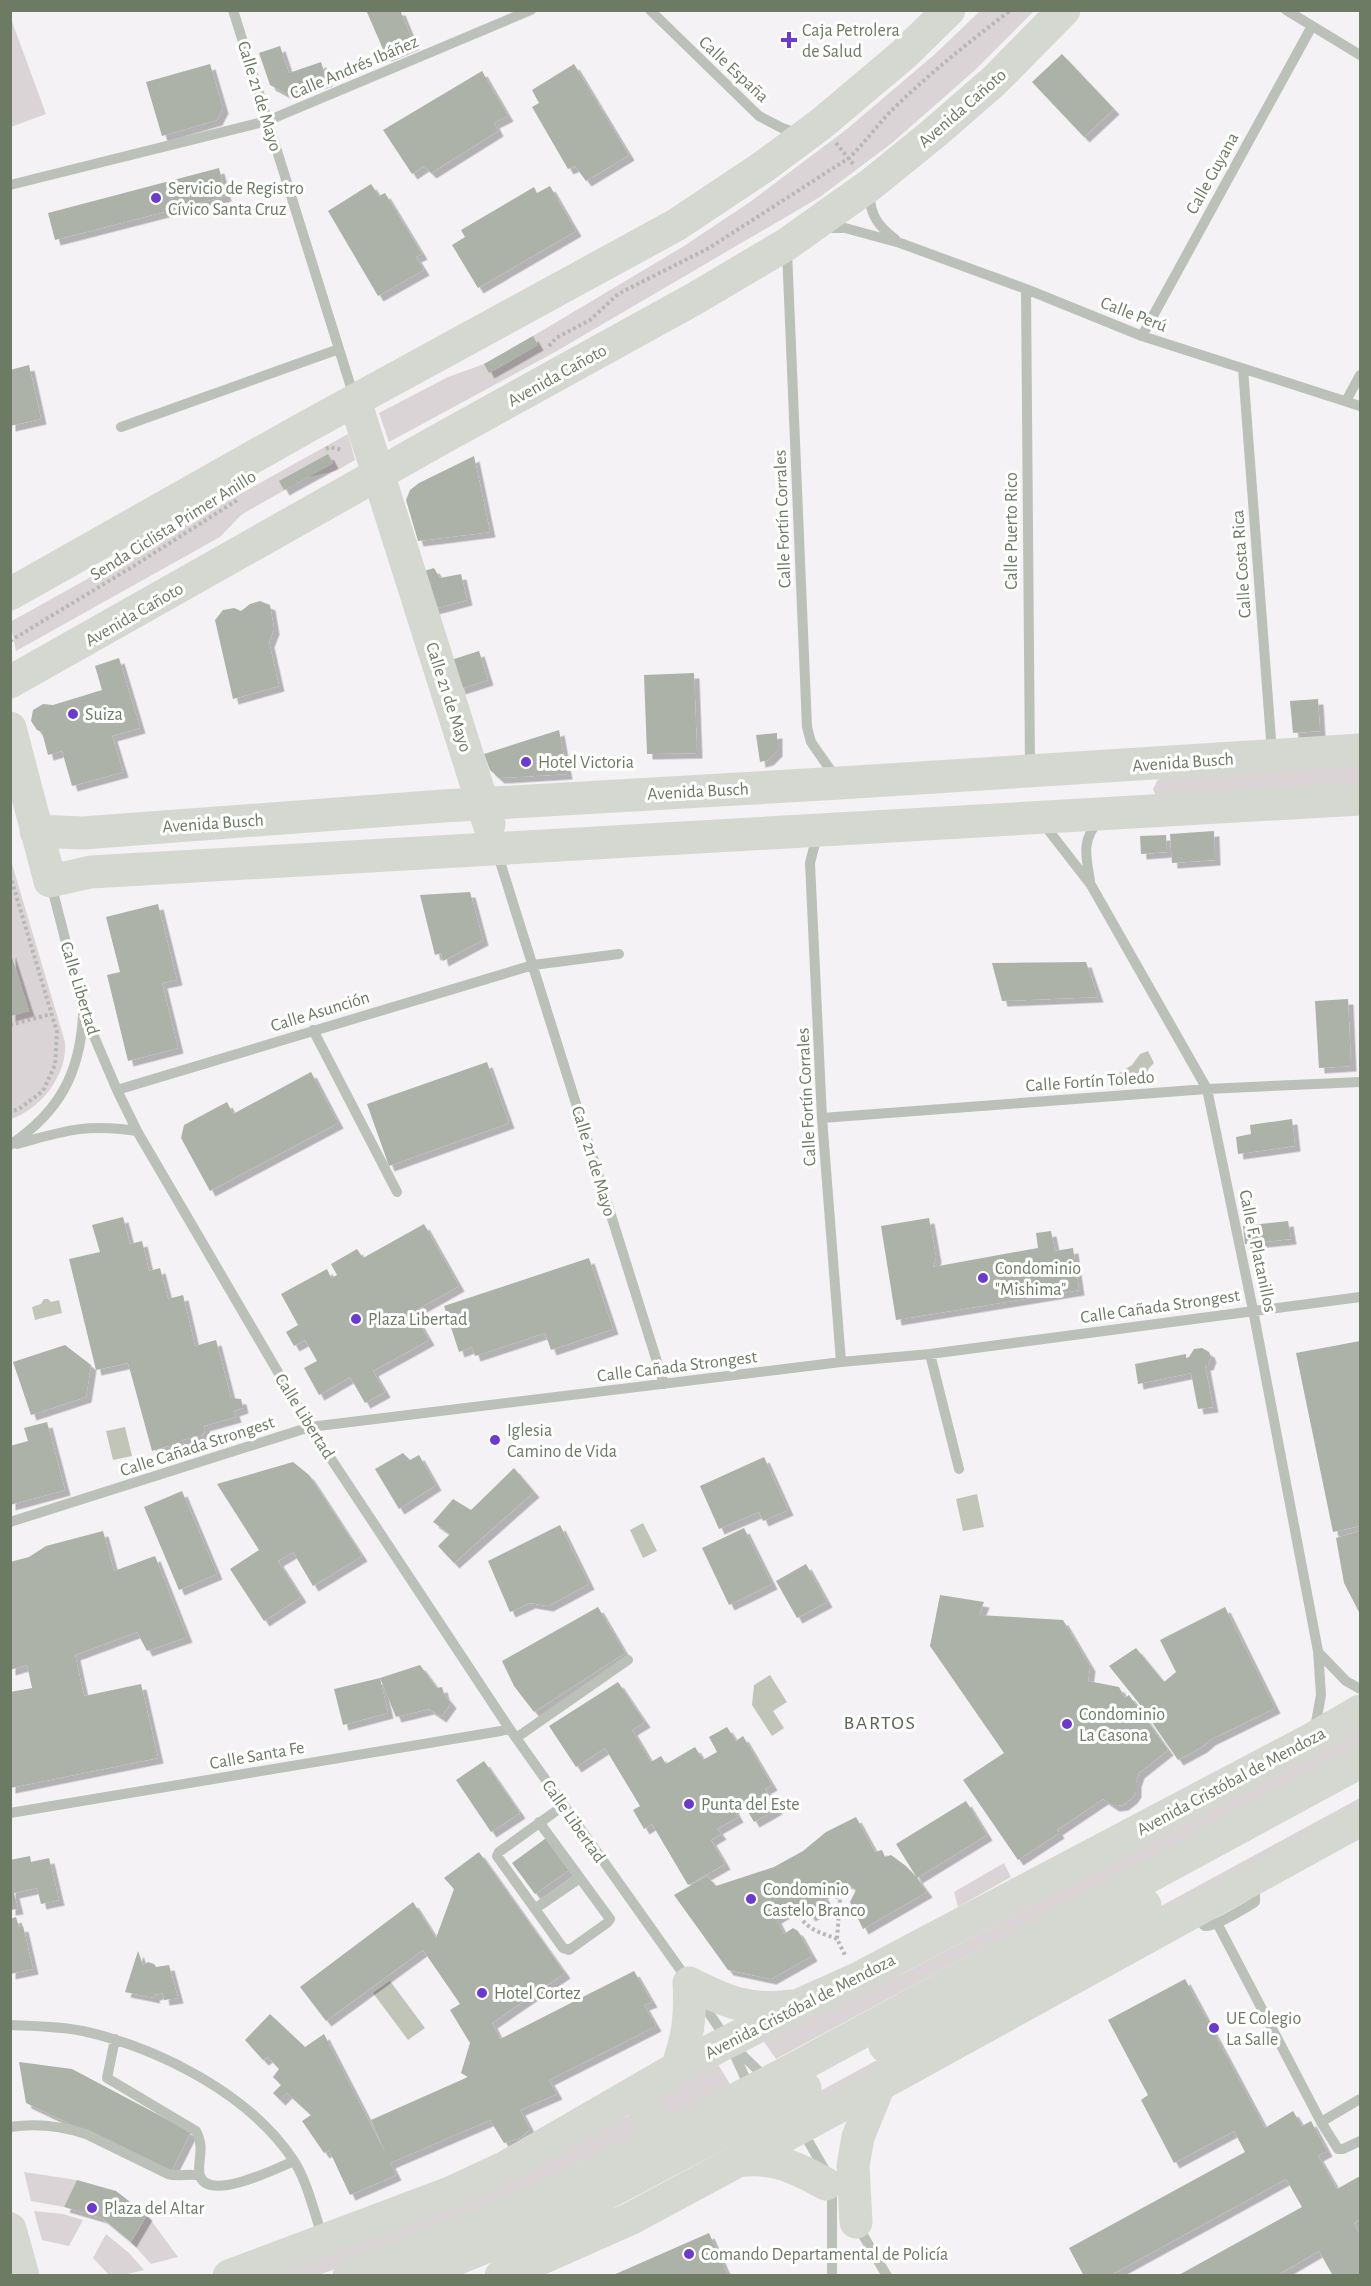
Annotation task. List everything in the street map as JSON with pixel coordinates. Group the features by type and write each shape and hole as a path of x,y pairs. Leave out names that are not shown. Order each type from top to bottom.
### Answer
{"main road":[{"path":"10,594 676,225 820,138 949,10"},
{"name":"Avenida Cañoto","path":"10,682 694,299 795,238 864,177 933,134 994,81 1064,10"},
{"name":"Calle 21 de Mayo","path":"355,401 496,849"},
{"name":"Calle Libertad","path":"10,728 50,881"},
{"name":"Avenida Busch","path":"36,831 82,833 443,806 1360,750"},
{"path":"1152,812 1143,804 1139,793 1139,781 1154,763"},
{"path":"1091,768 1103,776 1111,788 1111,802 1103,815"},
{"path":"1029,772 1022,787 1022,796 1027,813 1036,819"},
{"path":"976,775 987,780 994,790 996,802 992,813 984,822"},
{"path":"50,881 92,872 1360,800"},
{"path":"443,806 452,810 462,826 457,845 449,851"},
{"path":"82,833 79,850 85,866 92,872"},
{"name":"Avenida Cristóbal de Mendoza","path":"229,2276 450,2193 504,2168 677,2068 801,2004 857,1979 1312,1739 1360,1711"},
{"path":"501,2276 630,2218 733,2161 781,2118 1360,1762"},
{"path":"350,2276 520,2208 663,2139 781,2118 1029,1968 1360,1786"},
{"path":"414,2276 528,2231 781,2118 879,2085 1206,1917 1248,1881 1360,1820"},
{"path":"677,2068 688,2038 691,2010 689,1983 735,2005 775,2008 801,2004"},
{"path":"856,2222 853,2166 858,2137 879,2085"},
{"path":"634,2093 663,2139"},
{"path":"733,2161 757,2158 771,2160 792,2166 829,2187"},
{"path":"10,2229 23,2276"}],"street":[{"name":"Calle 21 de Mayo","path":"234,10 355,401"},
{"name":"Calle Andrés Ibáñez","path":"10,184 267,121 531,10"},
{"name":"Calle España","path":"650,10 759,116 782,128 820,138"},
{"path":"1286,10 1360,55"},
{"name":"Calle Guyana","path":"1142,336 1312,26"},
{"name":"Calle Perú","path":"864,177 873,215 881,228 900,243"},
{"name":"Calle Perú","path":"795,238 824,228 845,228 900,243 1026,289 1142,336 1360,406"},
{"name":"Calle Fortín Corrales","path":"795,238 807,727 815,749 840,783"},
{"name":"Calle Puerto Rico","path":"1026,289 1029,772"},
{"path":"121,427 339,349"},
{"name":"Calle Costa Rica","path":"1243,369 1273,756"},
{"path":"1346,401 1360,375"},
{"name":"Calle F. Platanillos","path":"1091,885 1086,858 1086,840 1103,815"},
{"name":"Calle F. Platanillos","path":"1036,819 1091,885 1207,1089 1253,1310 1318,1652 1321,1695 1312,1739"},
{"name":"Calle Fortín Corrales","path":"822,831 814,847 810,863 822,1118 841,1362"},
{"name":"Calle 21 de Mayo","path":"496,849 664,1384"},
{"name":"Calle Libertad","path":"50,881 84,1013 137,1131 310,1427 509,1728 728,2042"},
{"name":"Calle Asunción","path":"117,1090 533,965 619,954"},
{"path":"10,1145 44,1119 69,1083 82,1040 84,1013"},
{"path":"313,1030 397,1192"},
{"name":"Calle Fortín Toledo","path":"822,1118 1207,1089 1360,1082"},
{"path":"10,1145 61,1131 86,1127 137,1131"},
{"name":"Calle Cañada Strongest","path":"10,1522 310,1427 841,1362 930,1354 1360,1297"},
{"path":"930,1354 959,1469"},
{"path":"1318,1652 1346,1681 1360,1689"},
{"path":"516,1738 628,1660"},
{"name":"Calle Santa Fe","path":"10,1813 509,1728"},
{"path":"539,1822 609,1921 569,1950 563,1948 497,1856 539,1822 563,1806"},
{"path":"536,1908 580,1878"},
{"path":"1206,1917 1338,2149 1360,2141"},
{"path":"10,2025 46,2026 116,2039 191,2072 233,2098 260,2121 294,2162 303,2178 324,2241"},
{"path":"116,2039 107,2078 196,2131 201,2145 200,2176"},
{"path":"728,2042 856,2222"},
{"path":"728,2042 856,2222 887,2276"},
{"path":"1321,2122 1360,2099"},
{"path":"10,2127 28,2124 74,2131 175,2177 193,2173 200,2176 206,2184 213,2186 225,2186 294,2162"},
{"path":"829,2187 832,2276"}],"path":[{"path":"820,138 864,177"},
{"path":"321,452 330,447 348,452"},
{"name":"Senda Ciclista Primer Anillo","path":"10,641 249,493"},
{"path":"10,875 57,1032 55,1065 43,1091 19,1109 10,1112"},
{"path":"10,1025 51,1014"},
{"path":"837,1939 808,1927 801,1920 799,1913 833,1894 840,1899 837,1939 857,1979"}],"shaded area":[{"path":"980,11 1034,11 975,70 892,143 820,197 555,352 389,442 379,413 448,377 484,364 684,246 750,202 847,129 935,54"},
{"path":"10,16 46,114 11,127 10,127"},
{"path":"348,434 355,460 336,471 308,477 267,500 241,515 220,537 16,651 10,622"},
{"path":"1360,761 1360,791 1157,799 1153,789 1157,781 1165,774"},
{"path":"10,857 65,1042 62,1066 50,1089 33,1107 11,1119"},
{"path":"1148,1051 1154,1063 1145,1078 1118,1081 1119,1073 1132,1065 1140,1054"},
{"path":"44,1299 51,1302 59,1300 62,1313 35,1320 32,1307 41,1304"},
{"path":"125,1427 132,1456 113,1460 106,1431"},
{"path":"977,1494 984,1527 963,1531 956,1499"},
{"path":"643,1523 657,1551 643,1558 630,1530"},
{"path":"770,1675 787,1702 773,1711 784,1728 772,1736 752,1705 754,1685"},
{"path":"1360,1725 1360,1746 776,2059 762,2039 904,1973 1160,1837"},
{"path":"1360,1798 1360,1806 804,2110 798,2103"},
{"path":"1004,1863 1011,1877 958,1907 954,1892"},
{"path":"390,1981 425,2028 408,2040 373,1993"},
{"path":"716,2061 733,2089 667,2124 650,2099"},
{"path":"630,2115 642,2132 467,2219 319,2275 262,2276"},
{"path":"24,2172 77,2180 64,2207 31,2201"},
{"path":"34,2211 63,2214 83,2220 69,2246 42,2240"},
{"path":"147,2215 178,2257 151,2264 131,2242"},
{"path":"106,2234 129,2253 144,2270 124,2275 109,2275 93,2258"}],"building":[{"path":"366,10 400,10 414,44 386,56"},
{"path":"280,46 289,73 321,62 327,81 287,94 270,85 259,53"},
{"path":"1062,54 1114,109 1084,137 1032,82"},
{"path":"210,64 223,108 217,120 162,136 146,82"},
{"path":"574,64 629,155 586,181 575,166 568,169 532,107 539,103 532,90"},
{"path":"482,71 508,116 494,123 498,131 431,173 424,166 412,174 383,130"},
{"path":"219,168 226,196 55,240 48,213"},
{"path":"371,184 379,196 385,193 422,254 416,257 424,270 378,296 328,211"},
{"path":"550,186 576,231 478,288 452,245 465,237 461,230 534,187 537,193"},
{"path":"533,336 538,345 489,373 484,364"},
{"path":"29,365 41,419 10,426 10,370"},
{"path":"328,454 333,463 284,490 279,481"},
{"path":"474,456 490,532 418,541 406,500 410,490 419,483"},
{"path":"434,568 440,578 461,574 467,600 430,610 421,572"},
{"path":"260,601 270,605 274,629 269,642 279,686 233,699 215,620 223,610 234,608 241,611 250,604"},
{"path":"479,651 488,680 460,689 451,660"},
{"path":"119,658 140,728 112,736 123,772 72,786 62,751 48,755 42,732 37,730 31,721 33,710 43,704 53,705 102,690 95,666"},
{"path":"694,673 697,753 647,754 644,675"},
{"path":"1318,699 1320,731 1293,733 1290,701"},
{"name":"Hotel Victoria","path":"559,730 567,774 499,778 490,770 484,754"},
{"path":"777,733 777,751 768,760 760,762 756,735"},
{"path":"1214,831 1215,860 1172,863 1170,834"},
{"path":"1166,835 1167,852 1141,854 1140,836"},
{"path":"470,892 483,940 443,961 441,953 435,955 420,895"},
{"path":"158,904 177,980 162,983 178,1048 128,1061 107,975 120,972 106,917"},
{"path":"10,951 29,1011 10,1016"},
{"path":"1086,962 1098,997 1002,1001 992,963"},
{"path":"1348,999 1351,1066 1319,1068 1315,1001"},
{"path":"487,1062 509,1123 389,1166 367,1104"},
{"path":"311,1072 338,1123 210,1191 181,1138 184,1125 227,1102 233,1114"},
{"path":"1292,1119 1295,1146 1238,1154 1236,1137 1251,1134 1250,1125"},
{"path":"123,1217 130,1244 142,1241 149,1271 160,1268 168,1299 183,1295 195,1346 216,1340 231,1398 241,1399 243,1408 234,1411 236,1417 204,1426 203,1435 182,1440 184,1445 172,1449 168,1446 152,1451 128,1363 96,1370 69,1259 100,1252 92,1225"},
{"name":"Condominio \"Mishima\"","path":"929,1218 936,1257 933,1267 1038,1248 1036,1233 1051,1231 1055,1251 1073,1248 1079,1290 896,1320 881,1226"},
{"path":"1288,1221 1291,1239 1245,1244 1243,1226"},
{"name":"Plaza Libertad","path":"424,1224 459,1286 413,1312 429,1340 373,1371 385,1392 365,1403 350,1377 319,1395 304,1368 317,1361 305,1340 294,1346 286,1332 298,1325 281,1294 327,1269 331,1278 337,1275 331,1264 357,1249 363,1258"},
{"path":"589,1258 613,1329 551,1350 545,1333 475,1356 472,1347 459,1352 444,1306"},
{"path":"1360,1341 1360,1526 1333,1532 1296,1353"},
{"path":"65,1345 91,1365 86,1397 31,1415 13,1362"},
{"path":"1202,1348 1209,1352 1211,1357 1208,1365 1205,1365 1213,1407 1198,1409 1191,1373 1138,1384 1135,1364 1186,1354 1186,1358 1194,1349"},
{"path":"47,1422 65,1490 10,1505 10,1446 28,1441 24,1428"},
{"path":"403,1453 410,1460 419,1455 436,1485 399,1509 375,1469"},
{"path":"764,1457 788,1510 763,1521 759,1512 719,1529 700,1486"},
{"path":"293,1462 309,1475 362,1556 313,1586 293,1552 278,1561 301,1597 264,1621 230,1569 259,1550 217,1484"},
{"path":"514,1468 534,1492 454,1563 438,1546 450,1534 433,1522 453,1499 471,1510"},
{"path":"182,1491 217,1574 179,1590 144,1507"},
{"path":"560,1525 589,1584 548,1606 530,1603 510,1612 488,1561"},
{"path":"744,1528 772,1584 729,1605 702,1548"},
{"path":"103,1531 114,1571 155,1556 187,1637 147,1651 137,1632 75,1655 84,1696 141,1684 158,1758 10,1788 10,1692 32,1688 27,1665 10,1670 10,1562 29,1557 46,1546"},
{"path":"1360,1531 1360,1614 1344,1583 1336,1538"},
{"path":"806,1564 827,1602 797,1618 776,1581"},
{"name":"Condominio La Casona","path":"940,1595 984,1602 979,1615 1063,1620 1090,1666 1088,1681 1119,1687 1125,1698 1129,1695 1168,1750 1139,1773 1136,1792 1132,1798 1123,1805 1114,1806 1103,1799 1057,1830 1059,1833 1018,1860 963,1780 1004,1753 930,1646"},
{"path":"598,1607 625,1653 534,1712 514,1686 502,1661"},
{"path":"1225,1607 1275,1708 1210,1740 1178,1760 1138,1702 1109,1666 1136,1648 1164,1682 1176,1672 1160,1640"},
{"path":"420,1665 437,1688 442,1687 451,1703 441,1717 429,1709 396,1717 380,1678"},
{"path":"380,1678 388,1713 343,1725 334,1689"},
{"name":"Punta del Este","path":"618,1682 645,1722 632,1730 651,1762 661,1756 666,1764 695,1747 703,1760 717,1752 709,1737 727,1727 736,1741 743,1736 772,1785 765,1789 777,1809 754,1822 743,1803 733,1808 738,1817 717,1829 721,1834 711,1840 725,1864 688,1885 652,1824 644,1829 633,1810 640,1806 605,1748 576,1767 549,1726"},
{"path":"484,1761 520,1813 491,1832 456,1780"},
{"path":"966,1801 987,1835 917,1878 896,1844"},
{"name":"Condominio Castelo Branco","path":"856,1817 875,1852 882,1850 885,1857 891,1855 917,1878 927,1892 863,1929 850,1902 856,1890 847,1883 839,1887 838,1884 822,1893 829,1906 810,1916 802,1903 776,1918 784,1934 793,1928 798,1931 812,1956 771,1979 728,1970 674,1895 707,1876 716,1886 774,1867 803,1851 826,1832"},
{"path":"549,1836 572,1868 535,1894 512,1863"},
{"path":"479,1852 565,1973 492,2023 500,2039 634,1971 652,2002 644,2005 656,2026 549,2080 557,2094 520,2110 530,2129 520,2138 504,2143 490,2120 390,2163 396,2175 350,2195 329,2150 324,2153 302,2121 311,2115 287,2093 280,2100 273,2093 281,2085 273,2077 279,2069 268,2057 263,2060 245,2040 270,2014 305,2047 324,2034 386,2154 371,2120 468,2077 461,2073 470,2043 450,2010 460,2004 423,1950 326,2021 300,1987 413,1902 436,1938 454,1889 444,1878"},
{"path":"30,1856 31,1862 49,1858 59,1900 41,1904 37,1888 14,1893 18,1909 10,1910 10,1860"},
{"path":"16,1917 19,1927 23,1926 33,1969 10,1974 10,1919"},
{"path":"138,1951 143,1965 148,1962 156,1967 169,1965 178,1998 164,2000 163,1993 154,1995 155,1998 125,1992"},
{"path":"1185,1979 1265,2128 1293,2111 1302,2126 1311,2121 1327,2151 1318,2156 1337,2189 1360,2176 1360,2219 1354,2223 1360,2235 1360,2276 1333,2276 1319,2251 1276,2276 1177,2276 1302,2207 1286,2179 1109,2276 1084,2276 1069,2248 1245,2152 1234,2131 1174,2163 1141,2100 1148,2095 1108,2020"},
{"path":"19,2062 72,2069 191,2132 171,2172 26,2103"},
{"path":"77,2180 116,2191 147,2215 131,2242 102,2218 64,2207"},
{"name":"Comando Departamental de Policía","path":"709,2233 728,2276 611,2276"}],"place":[{"name":"Caja Petrolera de Salud","path":"789,40"},
{"name":"Servicio de Registro Cívico Santa Cruz","path":"156,198"},
{"name":"Suiza","path":"73,714"},
{"name":"Hotel Victoria","path":"526,762"},
{"name":"Condominio \"Mishima\"","path":"983,1278"},
{"name":"Plaza Libertad","path":"356,1319"},
{"name":"Iglesia Camino de Vida","path":"495,1440"},
{"name":"Condominio La Casona","path":"1067,1724"},
{"name":"Punta del Este","path":"689,1804"},
{"name":"Condominio Castelo Branco","path":"751,1899"},
{"name":"Hotel Cortez","path":"482,1993"},
{"name":"UE Colegio La Salle","path":"1214,2028"},
{"name":"Plaza del Altar","path":"92,2208"},
{"name":"Comando Departamental de Policía","path":"689,2254"}],"district":[{"name":"BARTOS","path":"880,1722"}]}
